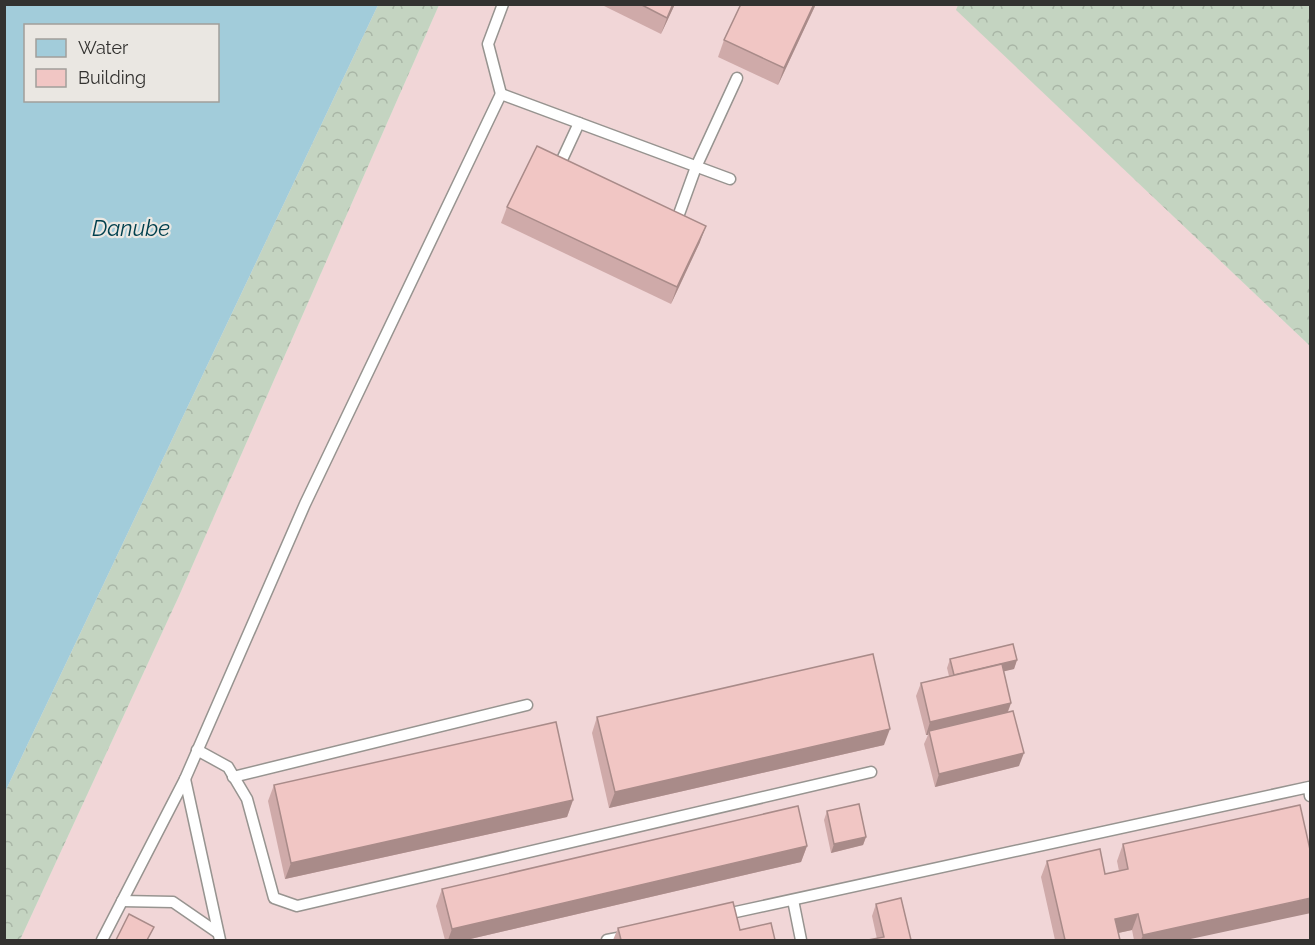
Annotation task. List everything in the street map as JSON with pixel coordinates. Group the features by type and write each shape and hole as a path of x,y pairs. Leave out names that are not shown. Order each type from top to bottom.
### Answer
{"lane":[{"path":"102,940 185,779 305,504 501,94 488,45 503,4"},
{"path":"679,214 696,167 737,78"},
{"path":"501,94 730,179"},
{"path":"560,165 579,123"},
{"path":"234,777 527,705"},
{"path":"197,750 228,767 247,799 274,898 297,906 871,772"},
{"path":"185,779 219,937"},
{"path":"711,918 1309,787 1311,796"},
{"path":"792,900 801,940"},
{"path":"122,901 173,902 219,937"},
{"path":"607,940 642,933"}],"shaded area":[{"path":"439,5 958,5 957,10 1310,346 1310,940 20,940 179,596"}],"green space":[{"path":"378,5 439,5 179,596 20,940 5,940 5,792"},
{"path":"958,5 1310,5 1310,346 956,10"}],"water":[{"name":"Danube","path":"4,5 378,5 5,792"}],"building":[{"path":"640,4 673,4 667,18"},
{"path":"741,4 814,4 784,68 724,40"},
{"path":"537,146 706,226 677,287 507,207"},
{"path":"1013,644 1017,660 954,675 950,659"},
{"path":"873,654 890,729 615,792 597,717"},
{"path":"1002,664 1011,703 930,722 921,683"},
{"path":"1013,711 1024,753 939,774 929,731"},
{"path":"556,722 573,800 291,863 274,785"},
{"path":"859,804 866,837 834,844 827,811"},
{"path":"1300,805 1311,854 1311,898 1143,935 1138,914 1115,919 1120,940 1065,940 1047,861 1100,849 1105,874 1128,869 1123,844"},
{"path":"798,806 807,846 452,929 442,889"},
{"path":"901,898 911,940 868,940 884,937 876,904"},
{"path":"733,902 740,930 771,923 775,940 621,940 618,928"},
{"path":"129,914 154,927 147,940 116,940"}]}
